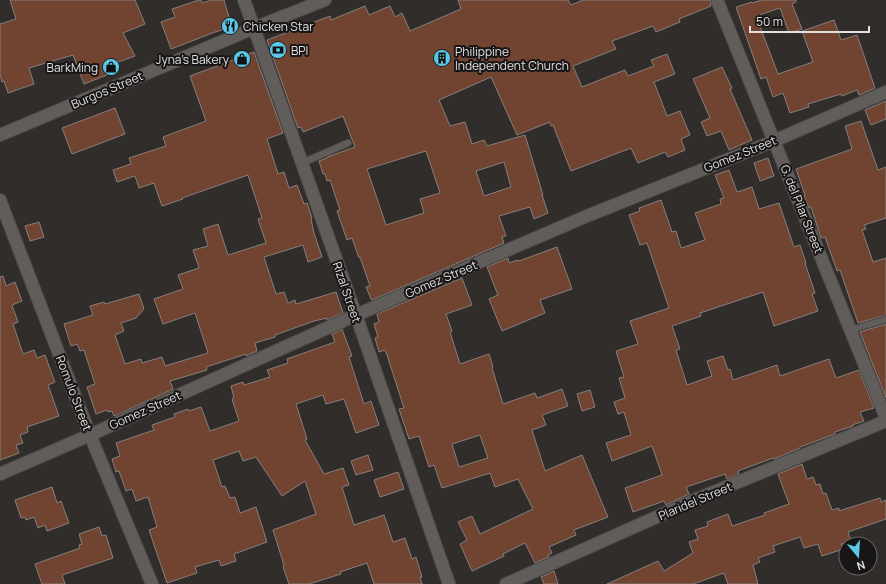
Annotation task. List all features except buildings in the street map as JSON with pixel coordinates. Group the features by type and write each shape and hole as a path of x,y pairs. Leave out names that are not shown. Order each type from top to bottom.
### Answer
{"street":[{"name":"Rizal Street","path":"244,0 356,315 449,584"},
{"name":"Burgos Street","path":"0,135 324,0"},
{"name":"G. del Pilar Street","path":"717,0 886,418"},
{"name":"Gomez Street","path":"0,474 356,315 587,216 774,141 886,92"},
{"name":"Romulo Street","path":"0,200 90,435 152,584"},
{"name":"Plaridel Street","path":"506,584 697,499 886,421"}],"lane":[{"path":"302,163 348,143"},
{"path":"851,330 886,319"}],"place":[{"name":"Chicken Star","path":"230,26"},
{"name":"BPI","path":"278,50"},
{"name":"Philippine Independent Church","path":"442,58"},
{"name":"Jyna's Bakery","path":"242,59"},
{"name":"BarkMing","path":"111,67"}]}
